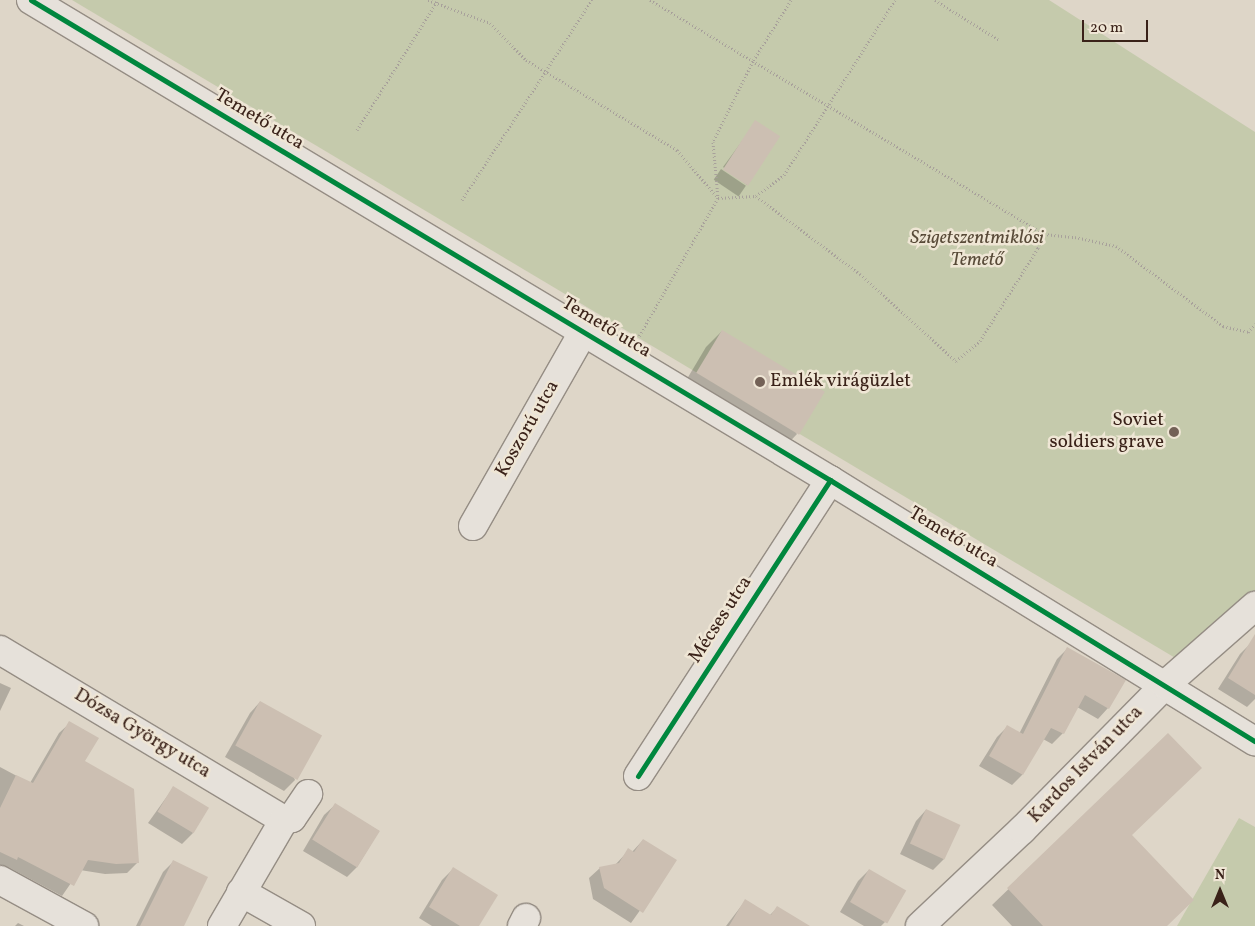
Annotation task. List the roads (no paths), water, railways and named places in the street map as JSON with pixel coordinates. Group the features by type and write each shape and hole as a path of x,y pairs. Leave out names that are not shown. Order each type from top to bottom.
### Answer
{"street":[{"name":"Temető utca","path":"31,0 830,480 1255,741"},
{"name":"Koszorú utca","path":"473,526 583,332"},
{"name":"Mécses utca","path":"638,776 830,480"},
{"name":"Kardos István utca","path":"920,926 1022,830 1165,685 1255,606"},
{"name":"Dózsa György utca","path":"0,650 284,820"},
{"path":"222,926 284,820 292,818 308,794"},
{"path":"0,880 75,924"},
{"path":"241,892 302,926"}],"place":[{"name":"Emlék virágüzlet","path":"760,382"},
{"name":"Soviet soldiers grave","path":"1174,432"}],"park label":[{"name":"Szigetszentmiklósi Temető","path":"977,250"}]}
